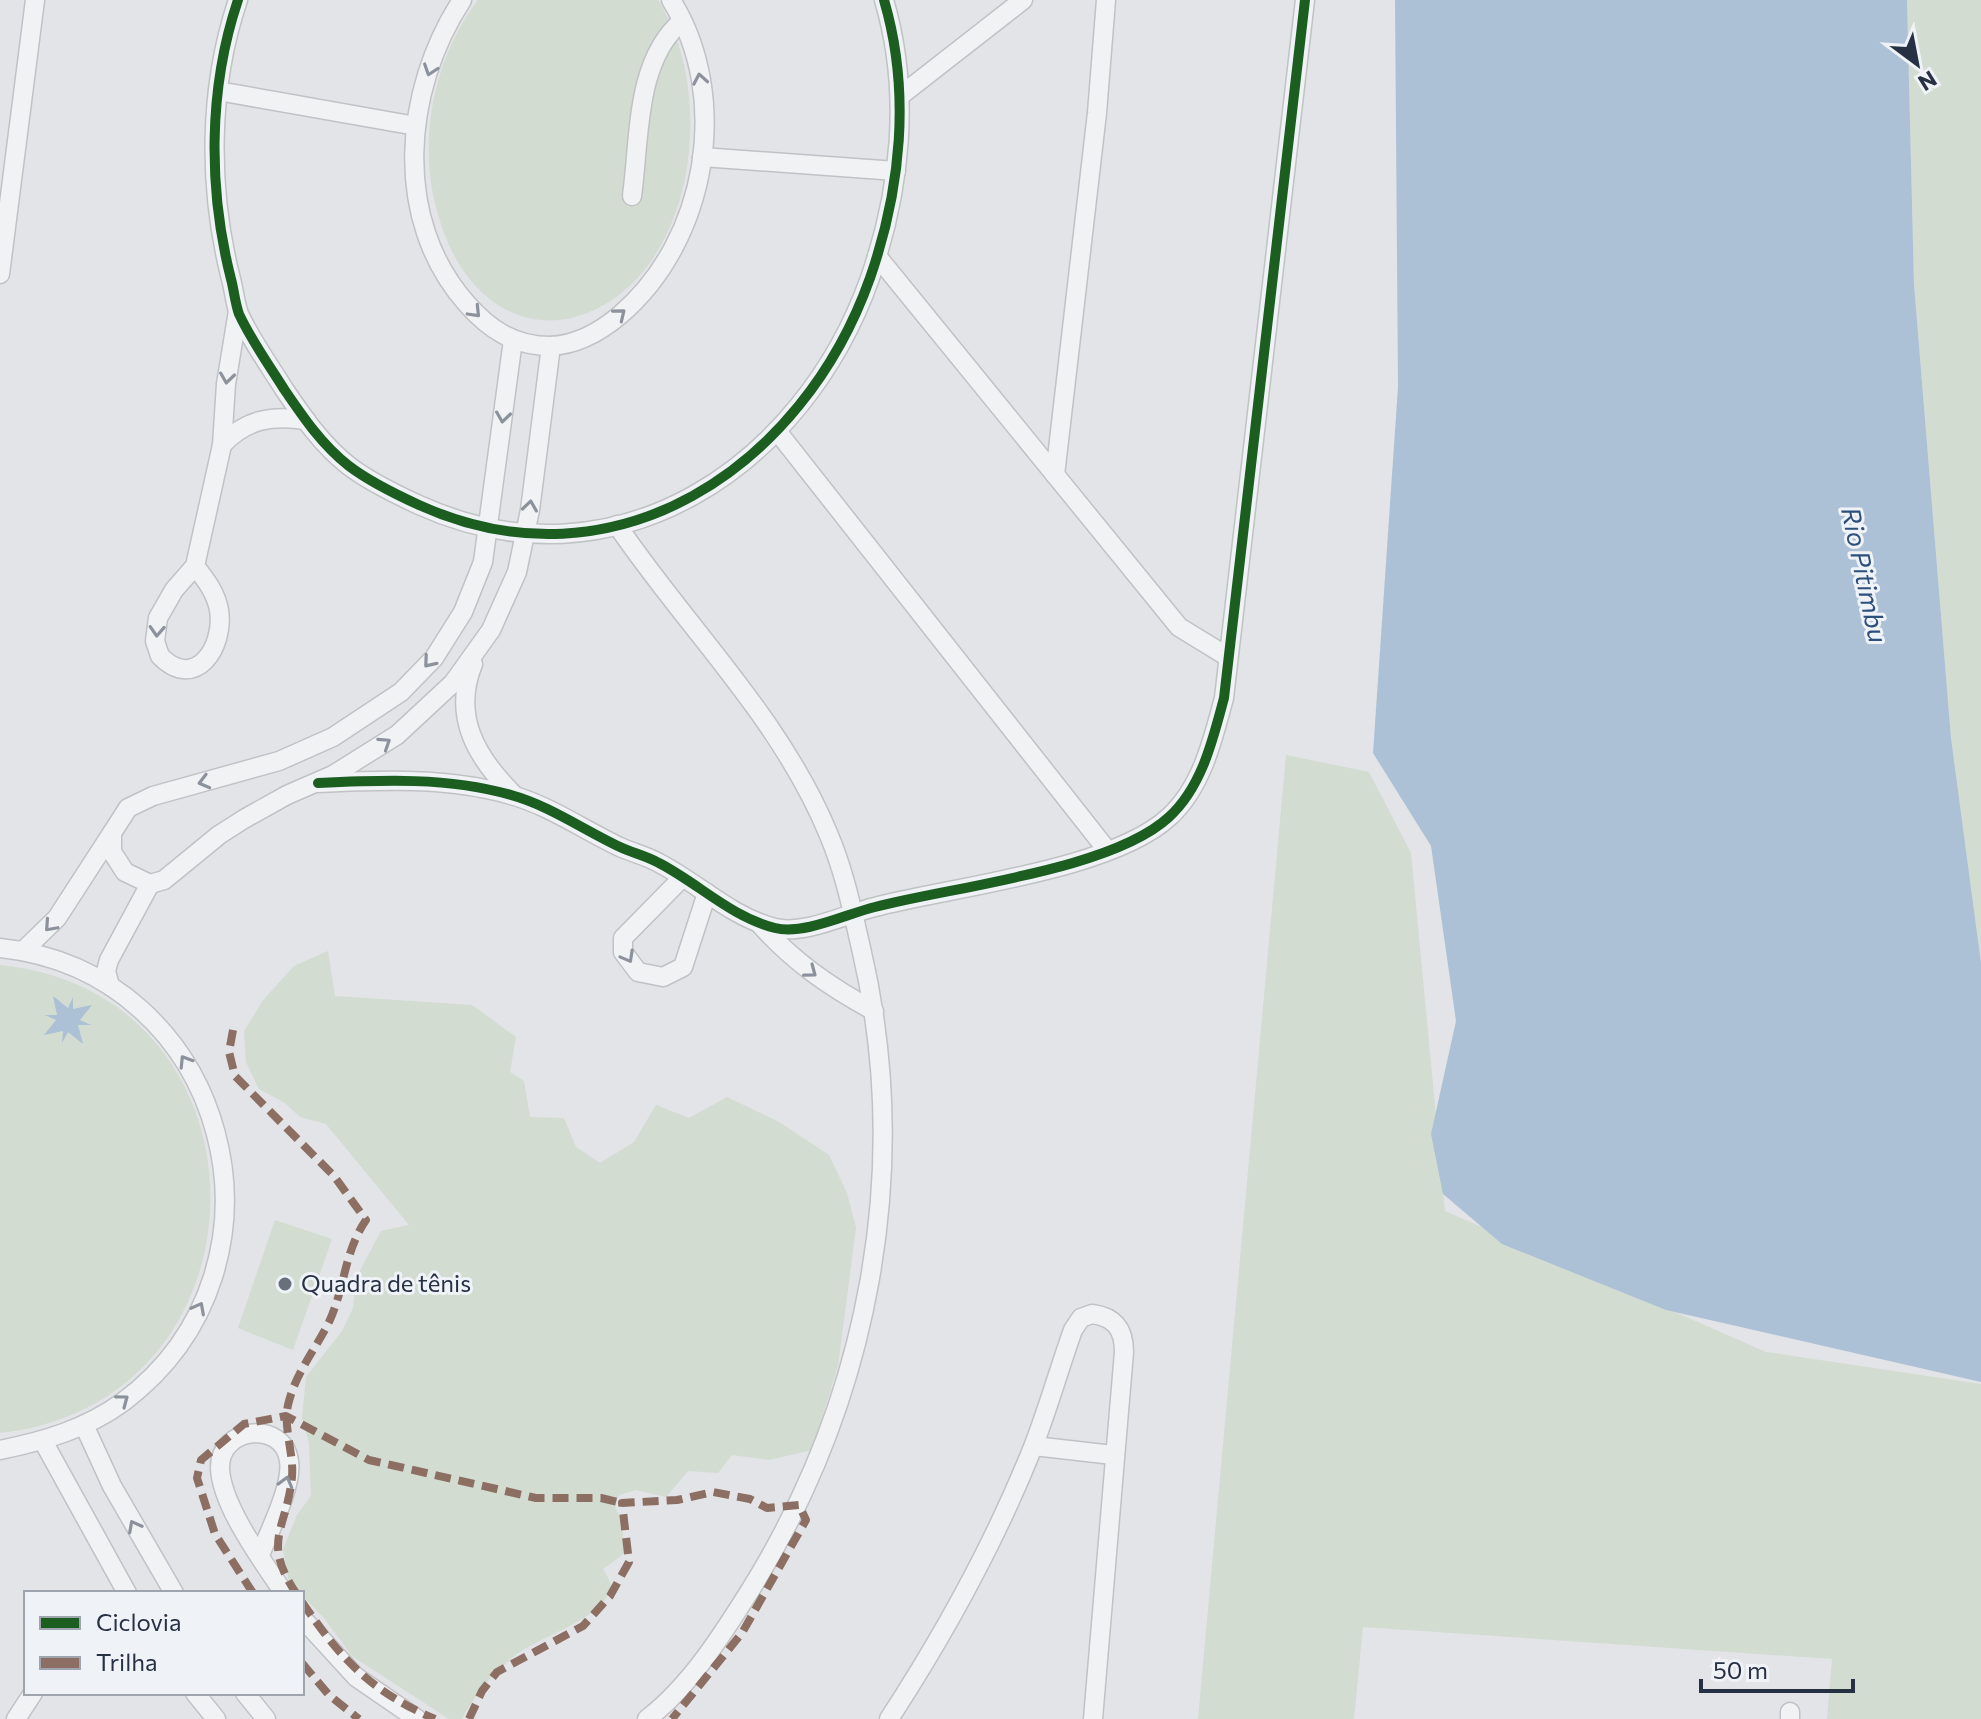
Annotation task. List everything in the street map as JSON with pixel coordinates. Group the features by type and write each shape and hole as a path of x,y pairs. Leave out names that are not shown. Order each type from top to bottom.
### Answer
{"street":[{"path":"0,274 35,0"},
{"path":"195,566 216,597 220,632 211,656 191,668 180,668 160,656 155,629 162,608 195,566 222,445 226,384 238,311 215,192 218,91 238,0"},
{"path":"462,0 442,34 416,126 416,190 425,235 445,278 491,329 513,340 551,346 571,343 592,334 632,304 646,288 684,225 694,198 702,157 703,86 682,21 671,0"},
{"path":"238,311 306,420 349,466 381,487 467,526 526,535 567,534 617,525 660,511 699,493 728,475 777,431 829,366 850,326 877,256 891,210 900,96 884,0"},
{"path":"900,96 1023,0"},
{"path":"1055,475 1097,113 1106,0"},
{"path":"318,783 437,783 515,796 659,863 757,921 778,929 808,926 994,883 1107,850 1168,818 1184,800 1212,741 1224,698 1305,0"},
{"path":"632,196 651,67 666,36 682,21"},
{"path":"218,91 416,126"},
{"path":"702,157 896,171"},
{"path":"877,256 1179,627 1228,657"},
{"path":"23,951 57,918 120,816 139,801 304,751 358,723 401,692 434,658 463,612 483,562 513,340"},
{"path":"110,986 106,970 109,960 150,884 180,870 219,835 244,819 287,795 318,783 372,751 418,718 453,683 480,647 510,593 526,535 551,346"},
{"path":"222,445 234,432 260,420 278,417 306,420"},
{"path":"777,431 1107,850"},
{"path":"617,525 724,665 783,751 827,829 853,914 874,1011 882,1086 882,1186 863,1319 849,1378 817,1466 772,1555 688,1679 647,1719"},
{"path":"480,647 469,678 466,724 490,771 515,796"},
{"path":"112,833 112,852 118,864 125,872 150,884"},
{"path":"682,878 623,938 623,952 638,972 663,977 683,967 707,893"},
{"path":"757,921 785,952 834,989 874,1011"},
{"path":"0,948 68,964 110,986 145,1013 175,1046 199,1083 215,1124 224,1168 226,1212 219,1256 210,1284 184,1337 156,1372 123,1402 84,1425 43,1441 0,1450"},
{"path":"889,1719 959,1602 1034,1446 1073,1330 1081,1318 1092,1314 1114,1321 1124,1342 1093,1719"},
{"path":"84,1425 112,1486 173,1591"},
{"path":"260,1555 286,1486 289,1462 277,1441 253,1433 229,1442 221,1455 220,1470 229,1501 260,1555 283,1591"},
{"path":"43,1441 126,1591"},
{"path":"1034,1446 1113,1455"},
{"path":"304,1620 356,1677 417,1719"},
{"path":"16,1719 32,1695"},
{"path":"197,1695 216,1719"},
{"path":"247,1695 266,1719"}],"shaded area":[{"path":"478,0 658,0 676,37 687,81 690,127 686,174 674,218 653,258 624,291 575,317 551,321 528,318 495,303 461,267 440,221 429,164 431,114 452,42"},
{"path":"1907,0 1981,0 1981,963 1951,738 1914,284"},
{"path":"1286,755 1369,772 1411,853 1445,1211 1766,1352 1981,1384 1981,1719 1827,1719 1832,1659 1363,1627 1354,1719 1198,1719"},
{"path":"328,951 335,996 472,1005 516,1037 510,1072 524,1081 530,1117 564,1118 576,1147 600,1163 634,1142 656,1105 689,1118 727,1097 779,1122 829,1155 847,1193 856,1228 838,1366 812,1450 769,1460 732,1455 718,1473 688,1471 666,1497 636,1490 619,1495 615,1507 621,1519 625,1553 603,1569 611,1589 603,1603 513,1657 484,1686 462,1719 449,1719 352,1656 324,1618 304,1597 304,1591 298,1591 289,1582 283,1549 297,1515 311,1496 309,1443 302,1418 306,1377 342,1331 353,1308 356,1278 381,1231 409,1225 326,1124 300,1117 285,1103 259,1089 246,1062 244,1031 263,1000 294,966"},
{"path":"0,965 92,992 158,1046 197,1117 210,1198 197,1279 158,1351 92,1405 0,1433"},
{"name":"Quadra de tênis","path":"275,1220 332,1239 293,1350 238,1328"}],"water":[{"name":"Rio Pitimbu","path":"1395,0 1907,0 1914,284 1951,738 1981,963 1981,1382 1666,1310 1502,1244 1443,1194 1431,1134 1456,1021 1431,846 1373,753 1398,387"},
{"path":"53,996 68,1008 73,997 73,1009 92,1005 80,1020 91,1025 78,1025 83,1044 68,1032 62,1043 63,1031 44,1035 56,1020 45,1015 57,1015"}],"marked path":[{"path":"233,1030 229,1052 235,1076 334,1176 366,1220 353,1245 329,1322 300,1372 288,1405 292,1477 278,1547 280,1560 295,1591"},
{"path":"252,1591 215,1534 197,1478 201,1460 244,1424 286,1416 369,1460 536,1498 601,1498 622,1503"},
{"path":"469,1719 482,1691 497,1672 583,1626 610,1596 629,1562 622,1503 677,1500 713,1492 750,1499 767,1508 799,1505 806,1520 742,1633 672,1719"},
{"path":"304,1605 344,1657 375,1685 435,1719"},
{"path":"304,1665 329,1695 359,1719"}],"cycle path":[{"path":"238,0 221,68 215,175 223,245 236,305 255,343 314,430 339,458 365,477 419,505 492,529 563,534 630,522 693,496 750,456 799,406 839,346 870,278 881,244 895,175 899,140 898,70 884,0"},
{"path":"318,783 439,783 511,795 539,805 654,861 744,916 775,928 787,929 812,926 875,907 1071,863 1110,851 1143,835 1169,817 1198,777 1224,698 1305,0"}],"place":[{"name":"Quadra de tênis","path":"285,1284"}]}
